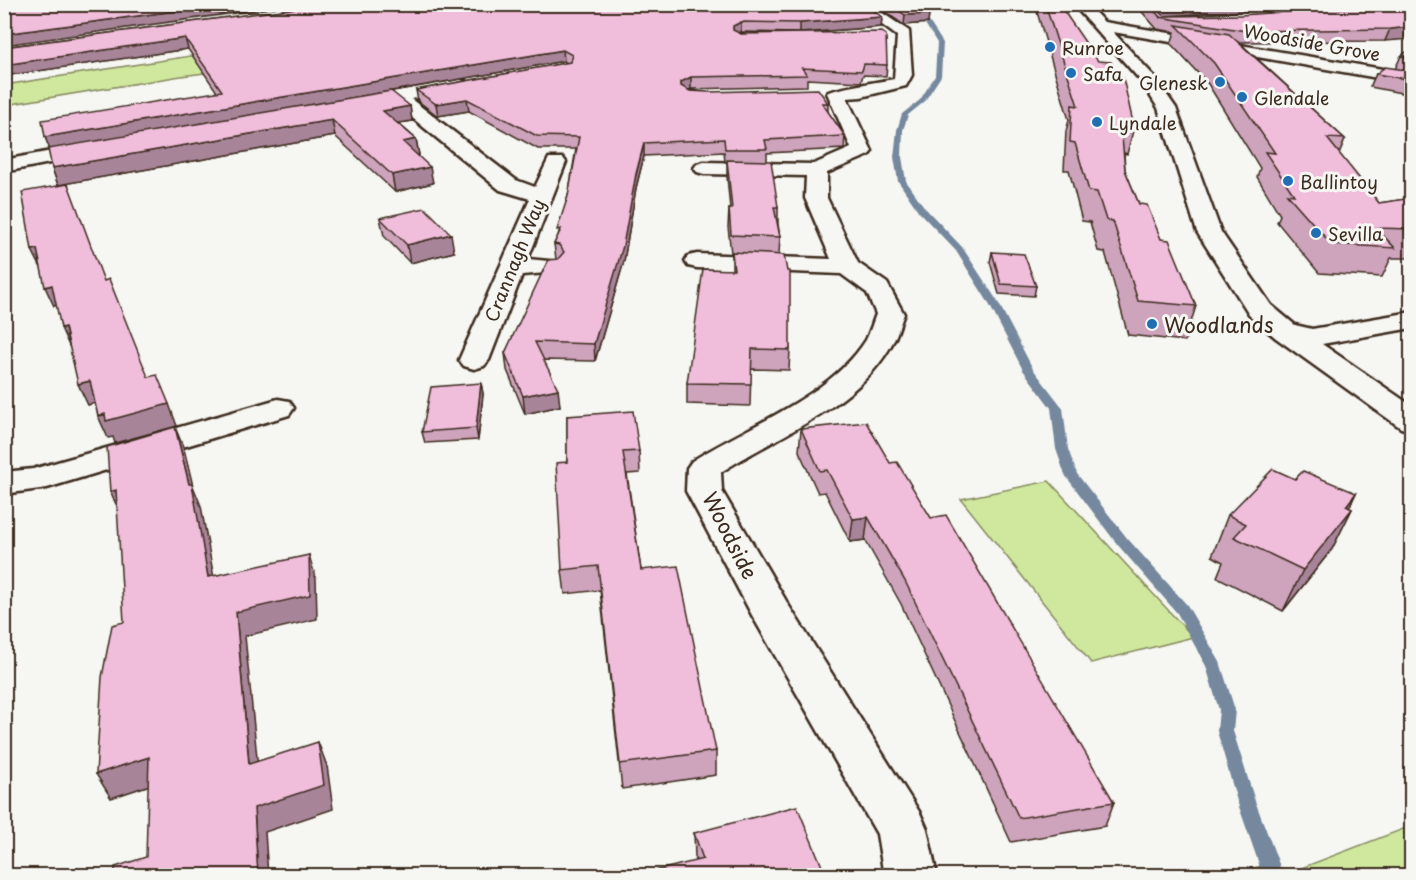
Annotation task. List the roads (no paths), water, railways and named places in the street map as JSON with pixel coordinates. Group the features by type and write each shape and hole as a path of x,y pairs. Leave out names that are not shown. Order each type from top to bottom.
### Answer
{"street":[{"path":"704,168 817,170 862,151 828,93 861,92 900,82 904,75 889,35 860,4"},
{"path":"1079,4 1147,78 1167,108 1209,232 1261,311 1286,332 1412,421"},
{"path":"1099,24 1164,22"},
{"name":"Woodside Grove","path":"1099,24 1412,79"},
{"path":"336,107 473,83"},
{"path":"395,96 411,105 508,185 541,195"},
{"path":"4,166 113,146"},
{"name":"Crannagh Way","path":"474,360 556,162"},
{"path":"697,261 847,267 816,198 817,170"},
{"path":"511,267 550,267"},
{"name":"Woodside","path":"847,267 878,289 890,314 878,342 854,373 803,410 736,446 704,468 704,491 774,616 902,829 911,876"},
{"path":"1286,332 1312,338 1412,320"},
{"path":"4,483 35,480 278,408"}],"waterway":[{"path":"914,19 926,21 940,43 938,76 922,101 905,114 900,130 898,157 902,181 922,210 959,249 993,302 1028,370 1057,408 1062,449 1071,475 1122,541 1182,609 1214,666 1227,710 1225,731 1246,801 1269,864 1270,876"}],"place":[{"name":"Runroe","path":"1050,47"},
{"name":"Safa","path":"1071,73"},
{"name":"Glenesk","path":"1220,82"},
{"name":"Glendale","path":"1242,97"},
{"name":"Lyndale","path":"1097,122"},
{"name":"Ballintoy","path":"1288,181"},
{"name":"Sevilla","path":"1316,233"},
{"name":"Woodlands","path":"1152,324"}]}
